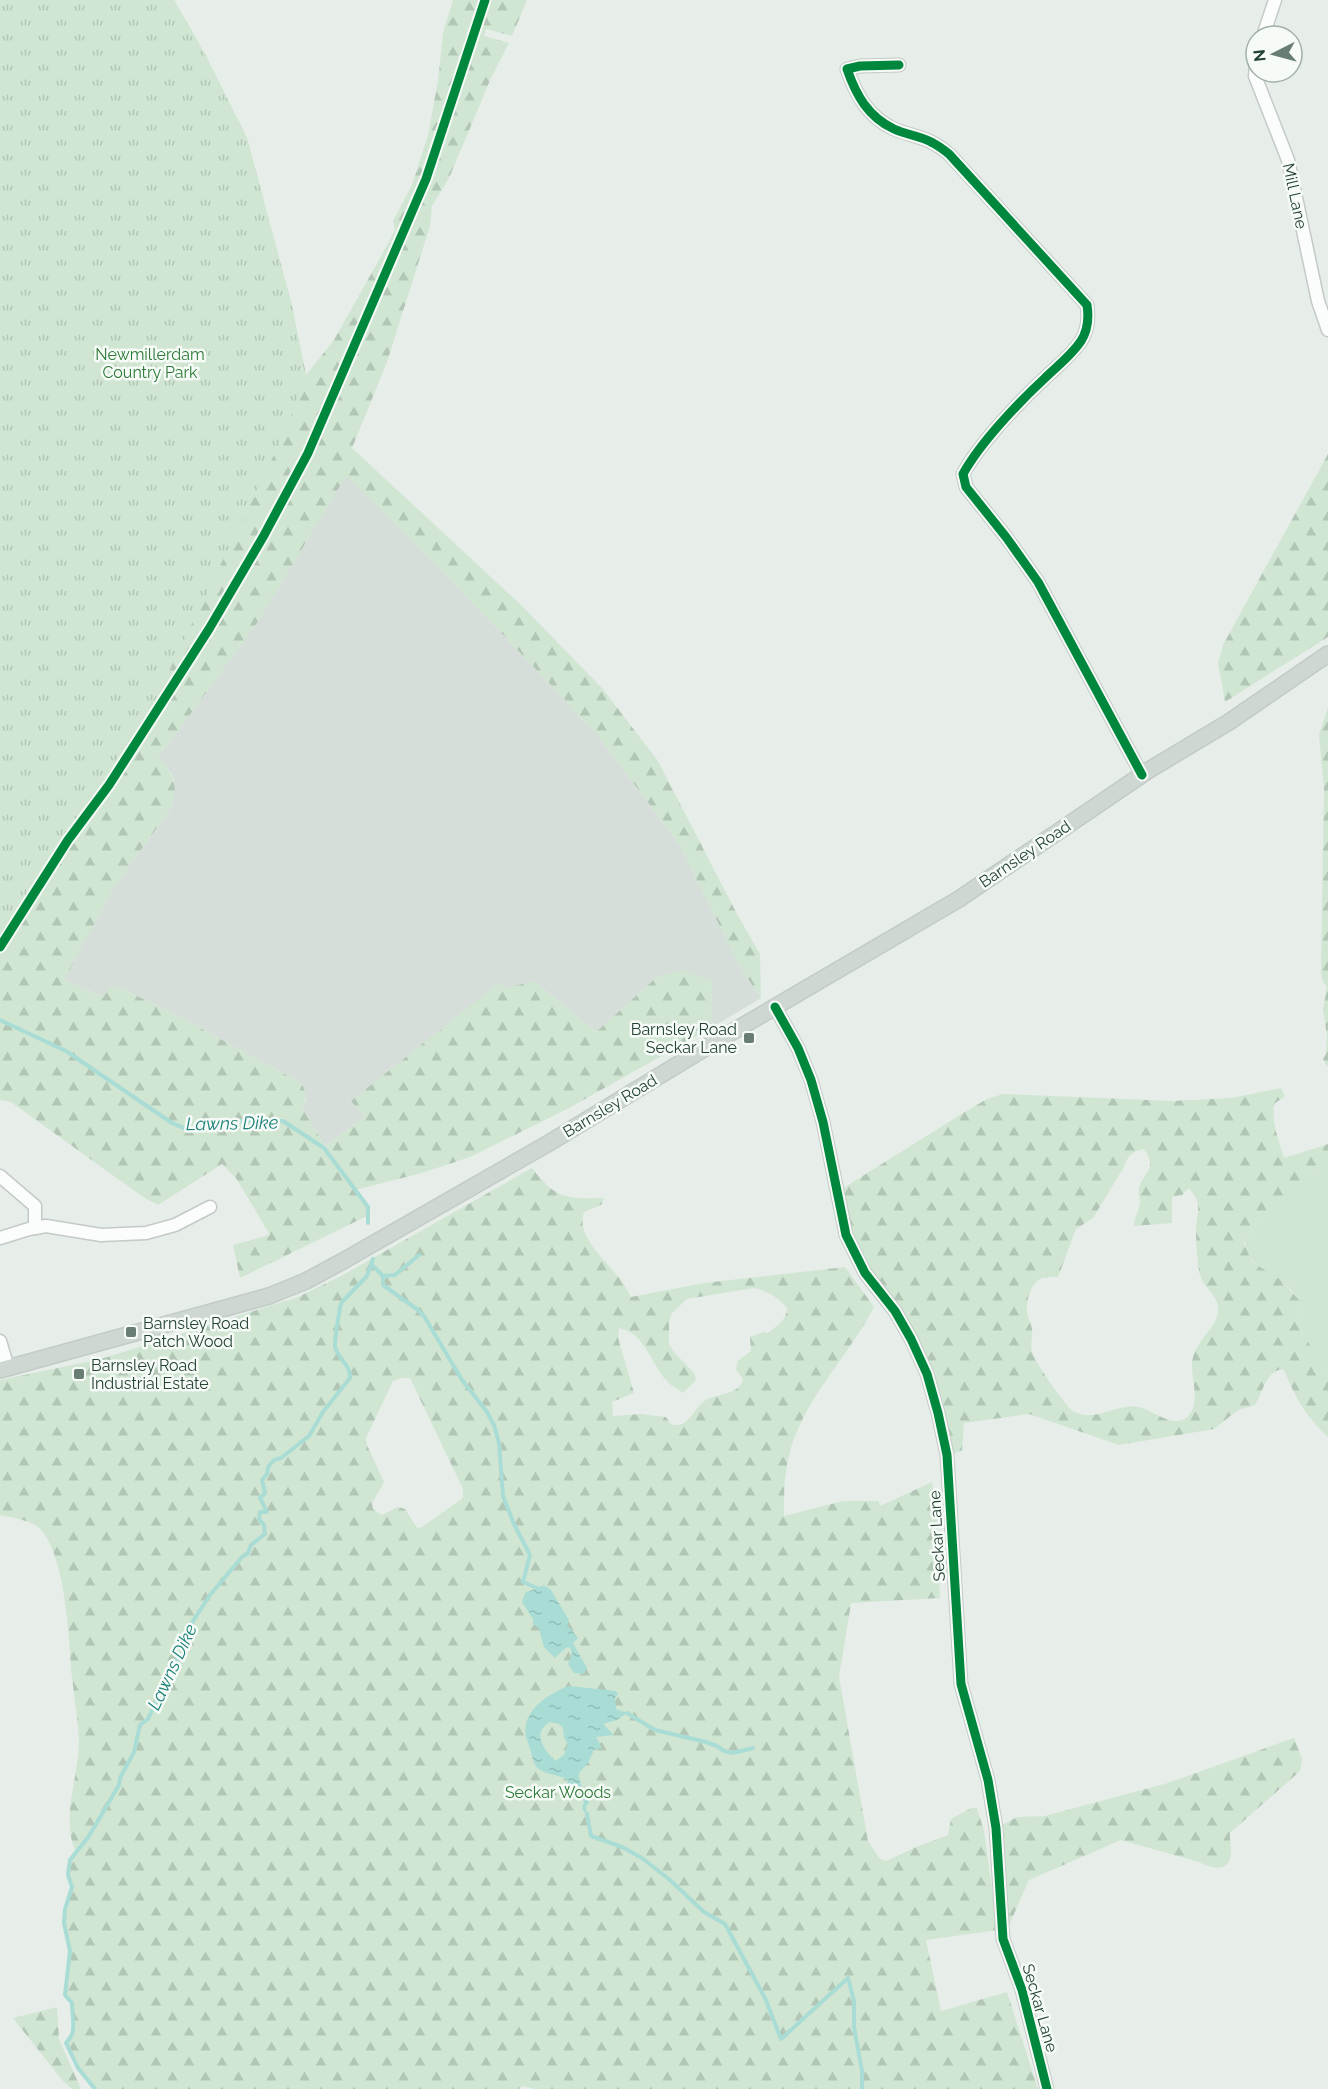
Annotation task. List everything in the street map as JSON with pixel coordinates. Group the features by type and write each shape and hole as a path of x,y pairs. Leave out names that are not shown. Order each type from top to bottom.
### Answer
{"main road":[{"name":"Barnsley Road","path":"4,1369 269,1296 306,1281 549,1143 959,899 1142,775 1229,722 1328,654"}],"street":[{"path":"1267,24 1275,0"},
{"path":"899,65 860,66 847,69 854,89 864,106 876,119 894,129 933,142 949,154 1087,305 1089,318 1082,340 1071,355 1044,378 990,437 975,454 963,474 966,487 1038,582 1142,775"},
{"name":"Mill Lane","path":"1258,84 1288,160 1318,301 1328,330"},
{"name":"Seckar Lane","path":"775,1007 811,1080 823,1122 846,1235 865,1273 895,1311 912,1339 927,1374 938,1413 947,1455 961,1684 988,1780 996,1828 1003,1939 1022,1990 1047,2089"},
{"path":"0,1176 35,1206 35,1228"},
{"path":"0,1238 35,1228 57,1227 101,1235 139,1234 175,1224 210,1207"},
{"path":"0,1341 4,1369"}],"shaded area":[{"path":"346,475 426,554 579,717 593,729 679,844 740,967 761,998 711,1028 712,981 658,976 596,1032 534,981 352,1101 365,1117 325,1146 302,1108 306,1100 301,1083 171,1012 113,985 104,997 64,980 112,890 169,811 173,801 174,781 171,773 158,758 257,623"}],"green space":[{"path":"0,0 174,0 204,52 247,138 292,306 306,375 334,340 395,230 393,221 412,185 428,135 438,81 443,33 453,0 527,0 512,36 486,29 484,36 509,43 491,78 449,178 432,206 430,226 387,362 352,448 519,603 602,688 658,761 760,954 761,998 740,967 679,844 593,729 571,709 571,706 426,554 346,476 257,623 159,757 174,782 174,794 169,811 112,890 64,980 103,997 113,985 171,1012 301,1083 306,1096 302,1108 325,1146 365,1117 351,1101 500,982 506,988 534,981 596,1032 658,976 684,970 712,981 711,1028 569,1108 470,1157 422,1173 355,1190 368,1207 367,1216 240,1278 233,1245 270,1235 236,1178 222,1164 158,1205 143,1197 11,1102 0,1100"},
{"name":"Newmillerdam Country Park","path":"0,0 174,0 204,52 247,138 292,306 305,375 287,428 150,710 45,866 0,938"},
{"path":"1328,454 1328,637 1225,702 1218,663 1223,645"},
{"path":"1328,707 1327,1066 1323,1059 1326,1053 1327,1036 1323,1009 1327,987 1321,974 1324,788 1319,735"},
{"path":"1281,1088 1285,1096 1274,1104 1274,1118 1284,1158 1328,1144 1328,1171 1313,1173 1282,1197 1246,1235 1244,1244 1252,1262 1281,1280 1299,1300 1301,1329 1328,1378 1328,1437 1302,1407 1283,1369 1268,1378 1255,1405 1238,1410 1214,1429 1119,1445 1029,1414 964,1423 962,1451 947,1455 927,1374 865,1273 837,1192 968,1110 987,1099 1003,1094 1172,1101 1231,1098","holes":["1144,1149 1150,1167 1139,1189 1140,1203 1134,1226 1172,1223 1172,1197 1182,1195 1189,1188 1198,1203 1196,1235 1199,1271 1218,1307 1214,1323 1193,1357 1194,1405 1191,1412 1181,1421 1169,1420 1139,1407 1131,1406 1090,1415 1073,1411 1044,1374 1031,1349 1032,1329 1027,1312 1031,1289 1040,1279 1058,1277 1076,1229 1093,1218 1129,1157"]},
{"name":"Seckar Woods","path":"532,1168 548,1186 562,1195 604,1198 601,1205 584,1212 584,1229 597,1253 620,1279 631,1297 704,1283 845,1267 874,1307 814,1400 794,1439 786,1474 784,1516 843,1501 878,1501 880,1506 932,1482 937,1515 940,1598 851,1603 839,1677 868,1841 879,1858 886,1861 948,1835 951,1819 971,1808 977,1808 984,1831 998,1930 926,1940 941,2011 1007,1992 1038,2089 534,2089 522,2086 519,2089 95,2089 82,2072 66,2043 72,2034 73,2023 72,2003 65,1995 70,1951 64,1923 65,1909 72,1887 68,1875 70,1860 76,1853 70,1826 70,1811 79,1740 68,1622 56,1561 42,1531 28,1522 0,1515 0,1380 101,1359 298,1297 343,1275","holes":["754,1288 776,1298 787,1308 787,1312 781,1322 768,1333 763,1332 750,1337 751,1351 738,1361 736,1369 743,1380 736,1389 703,1402 688,1420 681,1424 673,1425 666,1417 641,1414 613,1416 612,1402 634,1393 618,1338 619,1328 628,1331 642,1342 661,1374 683,1393 696,1380 694,1373 669,1344 671,1314 687,1299","410,1378 463,1489 463,1498 422,1527 417,1528 405,1509 398,1507 382,1515 373,1509 372,1503 384,1482 366,1438 393,1381"]},
{"path":"1324,1170 1328,1171 1328,1378 1305,1340 1296,1296 1286,1285 1254,1262 1245,1246 1246,1235 1281,1197 1301,1180"},
{"path":"1294,1738 1302,1759 1300,1771 1230,1833 1231,1856 1224,1866 1211,1867 1121,1840 1029,1880 1003,1939 996,1828 1017,1817 1045,1816 1168,1783"},
{"path":"57,2007 59,2039 81,2089 72,2089 63,2081 13,2018"}],"water":[{"path":"544,1585 551,1590 569,1620 567,1627 578,1638 573,1643 587,1668 584,1674 574,1673 568,1664 572,1653 570,1648 567,1647 555,1658 544,1647 539,1628 533,1624 533,1619 522,1602 525,1593"},
{"path":"569,1686 616,1691 618,1694 615,1698 616,1709 627,1713 617,1720 603,1724 614,1735 596,1737 602,1748 594,1750 588,1763 579,1773 580,1782 589,1799 586,1806 587,1814 582,1809 584,1801 572,1794 566,1779 537,1767 526,1737 528,1718 536,1706","holes":["550,1722 559,1724 563,1728 564,1738 568,1744 564,1755 555,1761 540,1736 544,1726"]}],"waterway":[{"name":"Lawns Dike","path":"0,1020 66,1051 172,1123 184,1128 196,1129 237,1121 283,1121 324,1148 368,1207 368,1223"},
{"path":"383,1276 395,1275 419,1255"},
{"name":"Lawns Dike","path":"95,2089 78,2068 66,2043 72,2035 73,2027 72,2003 65,1995 70,1951 64,1923 65,1909 72,1887 68,1875 70,1860 89,1836 119,1785 120,1778 134,1752 140,1725 148,1719 172,1667 185,1649 185,1639 193,1621 210,1595 248,1553 251,1545 265,1534 264,1525 259,1519 260,1512 267,1512 260,1498 265,1493 262,1480 267,1474 268,1467 274,1460 281,1458 309,1436 323,1412 350,1378 350,1373 335,1347 340,1307 367,1276 373,1259"},
{"path":"372,1265 383,1276 383,1285 424,1316 462,1380 487,1412 494,1425 499,1443 503,1496 530,1555 523,1582 537,1588"},
{"path":"627,1713 655,1730 706,1742 724,1751 733,1753 753,1748"},
{"path":"587,1814 591,1836 622,1847 642,1858 670,1880 704,1912 725,1924 765,1998 781,2039 848,1978 854,2001 854,2027 862,2071 862,2089"}],"cycle path":[{"path":"0,947 68,840 109,785 209,629 263,537 308,453 426,179 485,0"},
{"path":"899,65 860,66 847,69 854,88 870,112 894,129 928,141 949,154 1087,305 1087,328 1077,346 1000,424 979,449 963,474 966,487 1038,582 1142,775"},
{"path":"775,1007 798,1048 811,1080 823,1122 846,1235 865,1273 895,1311 911,1339 927,1374 938,1413 947,1455 961,1684 988,1780 996,1828 1003,1939 1022,1990 1047,2089"}],"place":[{"name":"Barnsley Road Seckar Lane","path":"749,1038"},
{"name":"Barnsley Road Patch Wood","path":"131,1332"},
{"name":"Barnsley Road Industrial Estate","path":"79,1374"}]}
